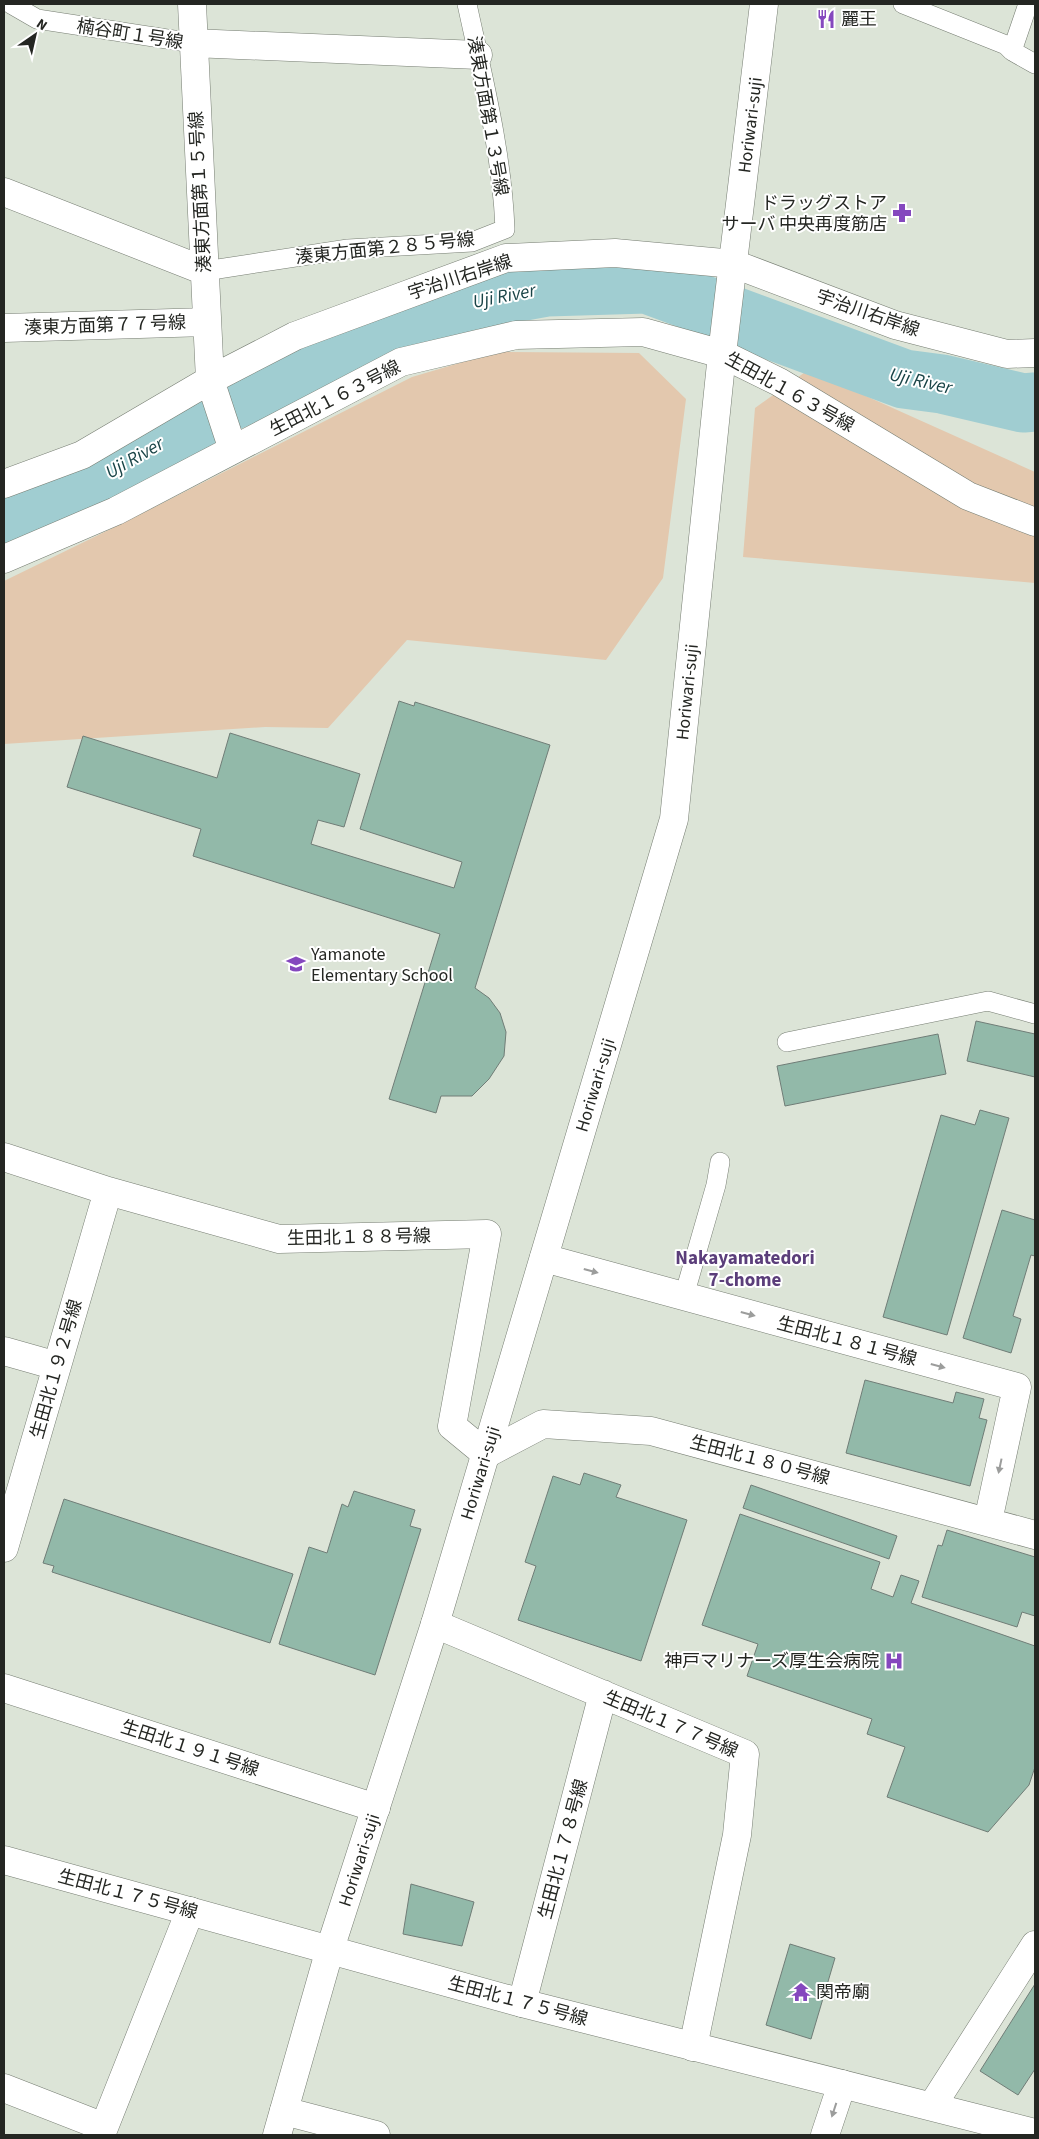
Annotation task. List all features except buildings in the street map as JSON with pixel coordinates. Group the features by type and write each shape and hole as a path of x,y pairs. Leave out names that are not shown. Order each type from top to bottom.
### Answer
{"street":[{"name":"湊東方面第１５号線","path":"192,4 210,381 233,449"},
{"name":"Horiwari-suji","path":"280,2123 330,1949 435,1624 674,819 722,354 764,4"},
{"path":"193,43 478,55"},
{"path":"4,192 205,271"},
{"name":"宇治川右岸線","path":"4,484 82,455 210,381 295,336 506,258 614,253 734,264 895,326 1007,354 1035,353"},
{"name":"湊東方面第７７号線","path":"4,328 207,322"},
{"name":"生田北１６３号線","path":"4,560 116,511 401,362 516,335 643,332 722,354 779,382 968,496 1035,522"},
{"name":"生田北１８８号線","path":"4,1157 108,1191 279,1239 487,1234 452,1426 486,1454"},
{"name":"生田北１９２号線","path":"4,1548 108,1191"},
{"name":"生田北１８１号線","path":"544,1258 1018,1387 988,1521"},
{"path":"4,1351 57,1366"},
{"name":"生田北１８０号線","path":"486,1454 543,1424 651,1431 1035,1535"},
{"name":"生田北１７７号線","path":"435,1624 745,1754 737,1835 693,2047"},
{"name":"生田北１９１号線","path":"4,1688 376,1808"},
{"name":"生田北１７８号線","path":"522,2004 603,1694"},
{"name":"生田北１７５号線","path":"4,1860 330,1949 522,2004 1035,2133"},
{"path":"4,2088 103,2131 190,1911"},
{"path":"932,2106 1035,1945"},
{"path":"825,2135 842,2084"},
{"path":"280,2123 376,2135"}],"lane":[{"name":"楠谷町１号線","path":"11,4 37,19 193,43"},
{"name":"湊東方面第１３号線","path":"466,4 492,118 504,193 505,229"},
{"path":"903,4 1006,45 1012,52 1035,64"},
{"path":"1012,52 1028,4"},
{"name":"湊東方面第２８５号線","path":"205,271 348,249 472,242 505,229"},
{"path":"472,242 474,269"},
{"path":"787,1042 988,1001 1035,1014"},
{"path":"684,1296 716,1185 720,1162"}],"shaded area":[{"path":"497,352 639,353 686,399 663,578 606,660 407,640 328,728 265,727 4,744 4,581 412,377"},
{"path":"808,370 1035,472 1035,583 743,557 755,408"}],"waterway":[{"name":"Uji River","path":"4,523 77,490 224,404 294,374 354,345 469,301 547,287 647,284 904,379 942,384 1023,403 1035,402"}],"place":[{"name":"麗王","path":"826,19"},
{"name":"ドラッグストア サーバ 中央再度筋店","path":"902,213"},
{"name":"Yamanote Elementary School","path":"296,964"},
{"name":"神戸マリナーズ厚生会病院","path":"894,1661"},
{"name":"関帝廟","path":"801,1992"}],"district":[{"name":"Nakayamatedori 7-chome","path":"745,1268"}]}
